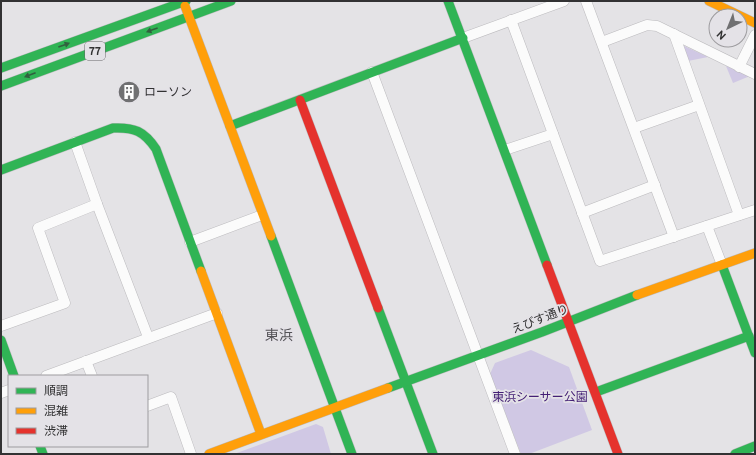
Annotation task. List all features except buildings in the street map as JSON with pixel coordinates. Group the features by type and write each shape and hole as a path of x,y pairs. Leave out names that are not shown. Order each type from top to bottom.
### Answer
{"street":[{"name":"77","path":"1,68 184,1"},
{"path":"184,1 352,454"},
{"name":"77","path":"1,86 231,1"},
{"path":"448,1 618,454"},
{"path":"230,126 564,1"},
{"path":"586,1 674,237"},
{"path":"709,1 755,23"},
{"path":"511,20 600,261 755,210"},
{"path":"602,42 646,25 657,26 755,74"},
{"path":"674,34 739,216"},
{"path":"739,67 755,36"},
{"path":"372,72 515,454"},
{"path":"300,100 433,454"},
{"path":"634,128 699,105"},
{"path":"1,170 112,128 126,127 137,130 151,140 156,148 261,434"},
{"path":"505,150 553,134"},
{"path":"75,142 148,337"},
{"path":"582,213 655,185"},
{"path":"1,326 65,303 38,228 97,204"},
{"path":"190,242 262,214"},
{"path":"707,226 755,353"},
{"name":"えびす通り","path":"209,454 755,253"},
{"path":"49,375 216,313"},
{"path":"596,392 749,336"},
{"path":"1,340 14,375"},
{"path":"86,362 92,375"},
{"path":"148,406 171,397 192,454"},
{"path":"735,454 755,446"}],"green space":[{"path":"682,45 708,57 688,61"},
{"path":"726,66 750,76 733,83"},
{"name":"東浜シーサー公園","path":"531,350 569,367 592,430 529,454 521,454 490,374 495,363"},
{"path":"316,424 323,427 331,454 234,454"}],"traffic: fast":[{"path":"1,68 186,1"},
{"path":"1,86 231,1"},
{"path":"448,1 547,265"},
{"path":"230,126 463,38"},
{"path":"1,170 113,128 127,128 138,131 143,134 156,149 201,271"},
{"path":"271,236 352,454"},
{"path":"722,265 755,353"},
{"path":"388,388 542,332 637,295"},
{"path":"378,308 433,454"},
{"path":"596,392 749,336"},
{"path":"1,340 14,375"},
{"path":"735,454 755,446"},
{"path":"40,447 43,454"}],"traffic: slow":[{"path":"709,1 755,23"},
{"path":"185,6 271,236"},
{"path":"637,295 755,253"},
{"path":"201,271 261,434"},
{"path":"209,454 388,388"}],"traffic: jam":[{"path":"300,100 378,308"},
{"path":"547,265 618,454"}],"place":[{"name":"ローソン","path":"129,92"}],"district":[{"name":"東浜","path":"279,335"}]}
